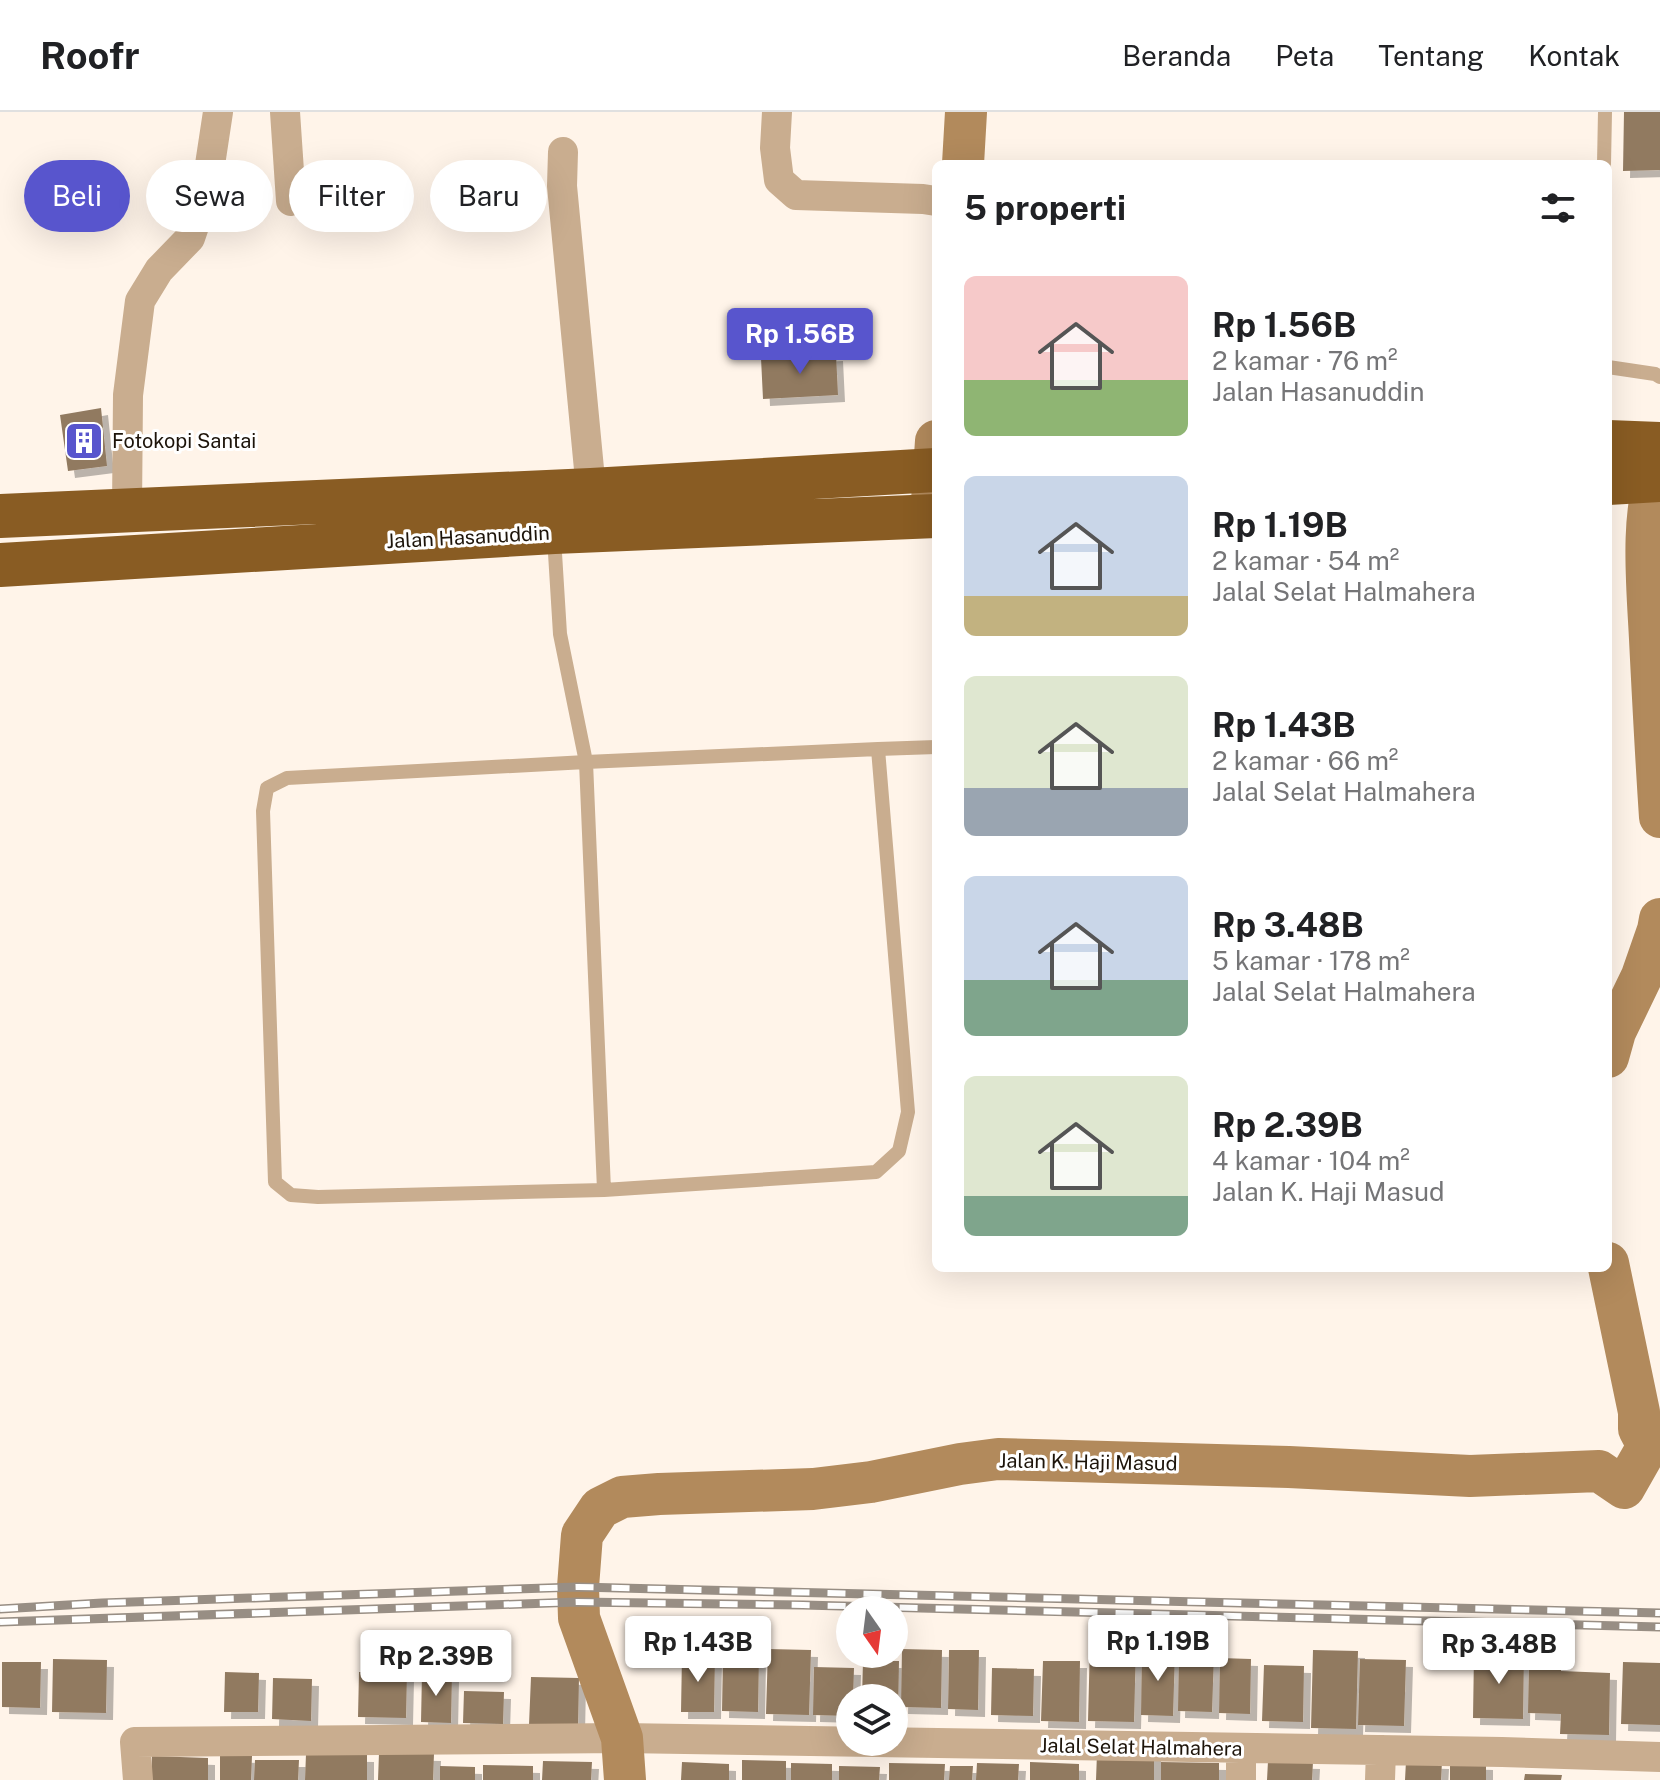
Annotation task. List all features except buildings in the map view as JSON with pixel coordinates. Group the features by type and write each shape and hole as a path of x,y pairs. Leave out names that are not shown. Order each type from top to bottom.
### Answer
{"highway":[{"path":"1612,444 1658,469"},
{"name":"Jalan Hasanuddin","path":"0,516 591,490 932,460"},
{"path":"1612,482 1658,469"},
{"name":"Jalan Hasanuddin","path":"0,565 554,532 932,516"}],"street":[{"path":"127,510 128,395 140,301 159,270 190,238 206,191 218,112"},
{"path":"285,112 289,171"},
{"path":"777,112 775,148 779,180 796,195 932,200"},
{"path":"963,160 966,112"},
{"path":"563,152 562,186 591,490"},
{"path":"1658,469 1648,515 1647,572 1660,817"},
{"path":"1612,1043 1642,976 1660,919"},
{"name":"Jalan K. Haji Masud","path":"625,1780 622,1738 579,1618 577,1602 582,1535 600,1508 622,1497 813,1489 998,1459 1289,1467 1470,1476 1599,1471 1624,1488 1648,1446 1639,1429 1639,1412 1610,1272"},
{"name":"Jalal Selat Halmahera","path":"138,1780 135,1742 622,1738 1381,1750 1502,1766 1644,1764"},
{"path":"1241,1749 1241,1780"},
{"path":"1380,1780 1381,1750"}],"lane":[{"path":"1604,160 1605,112"},
{"path":"1612,368 1660,377"},
{"path":"554,532 560,634 586,762 604,1190"},
{"path":"878,749 908,1112 899,1151 876,1172 604,1190 318,1197 291,1195 275,1182 263,811 267,788 287,778 586,762 878,749 932,747"}],"railway":[{"path":"0,1609 578,1587 1660,1613"},
{"path":"0,1622 577,1602 1660,1627"}],"place":[{"name":"Fotokopi Santai","path":"84,441"}]}
